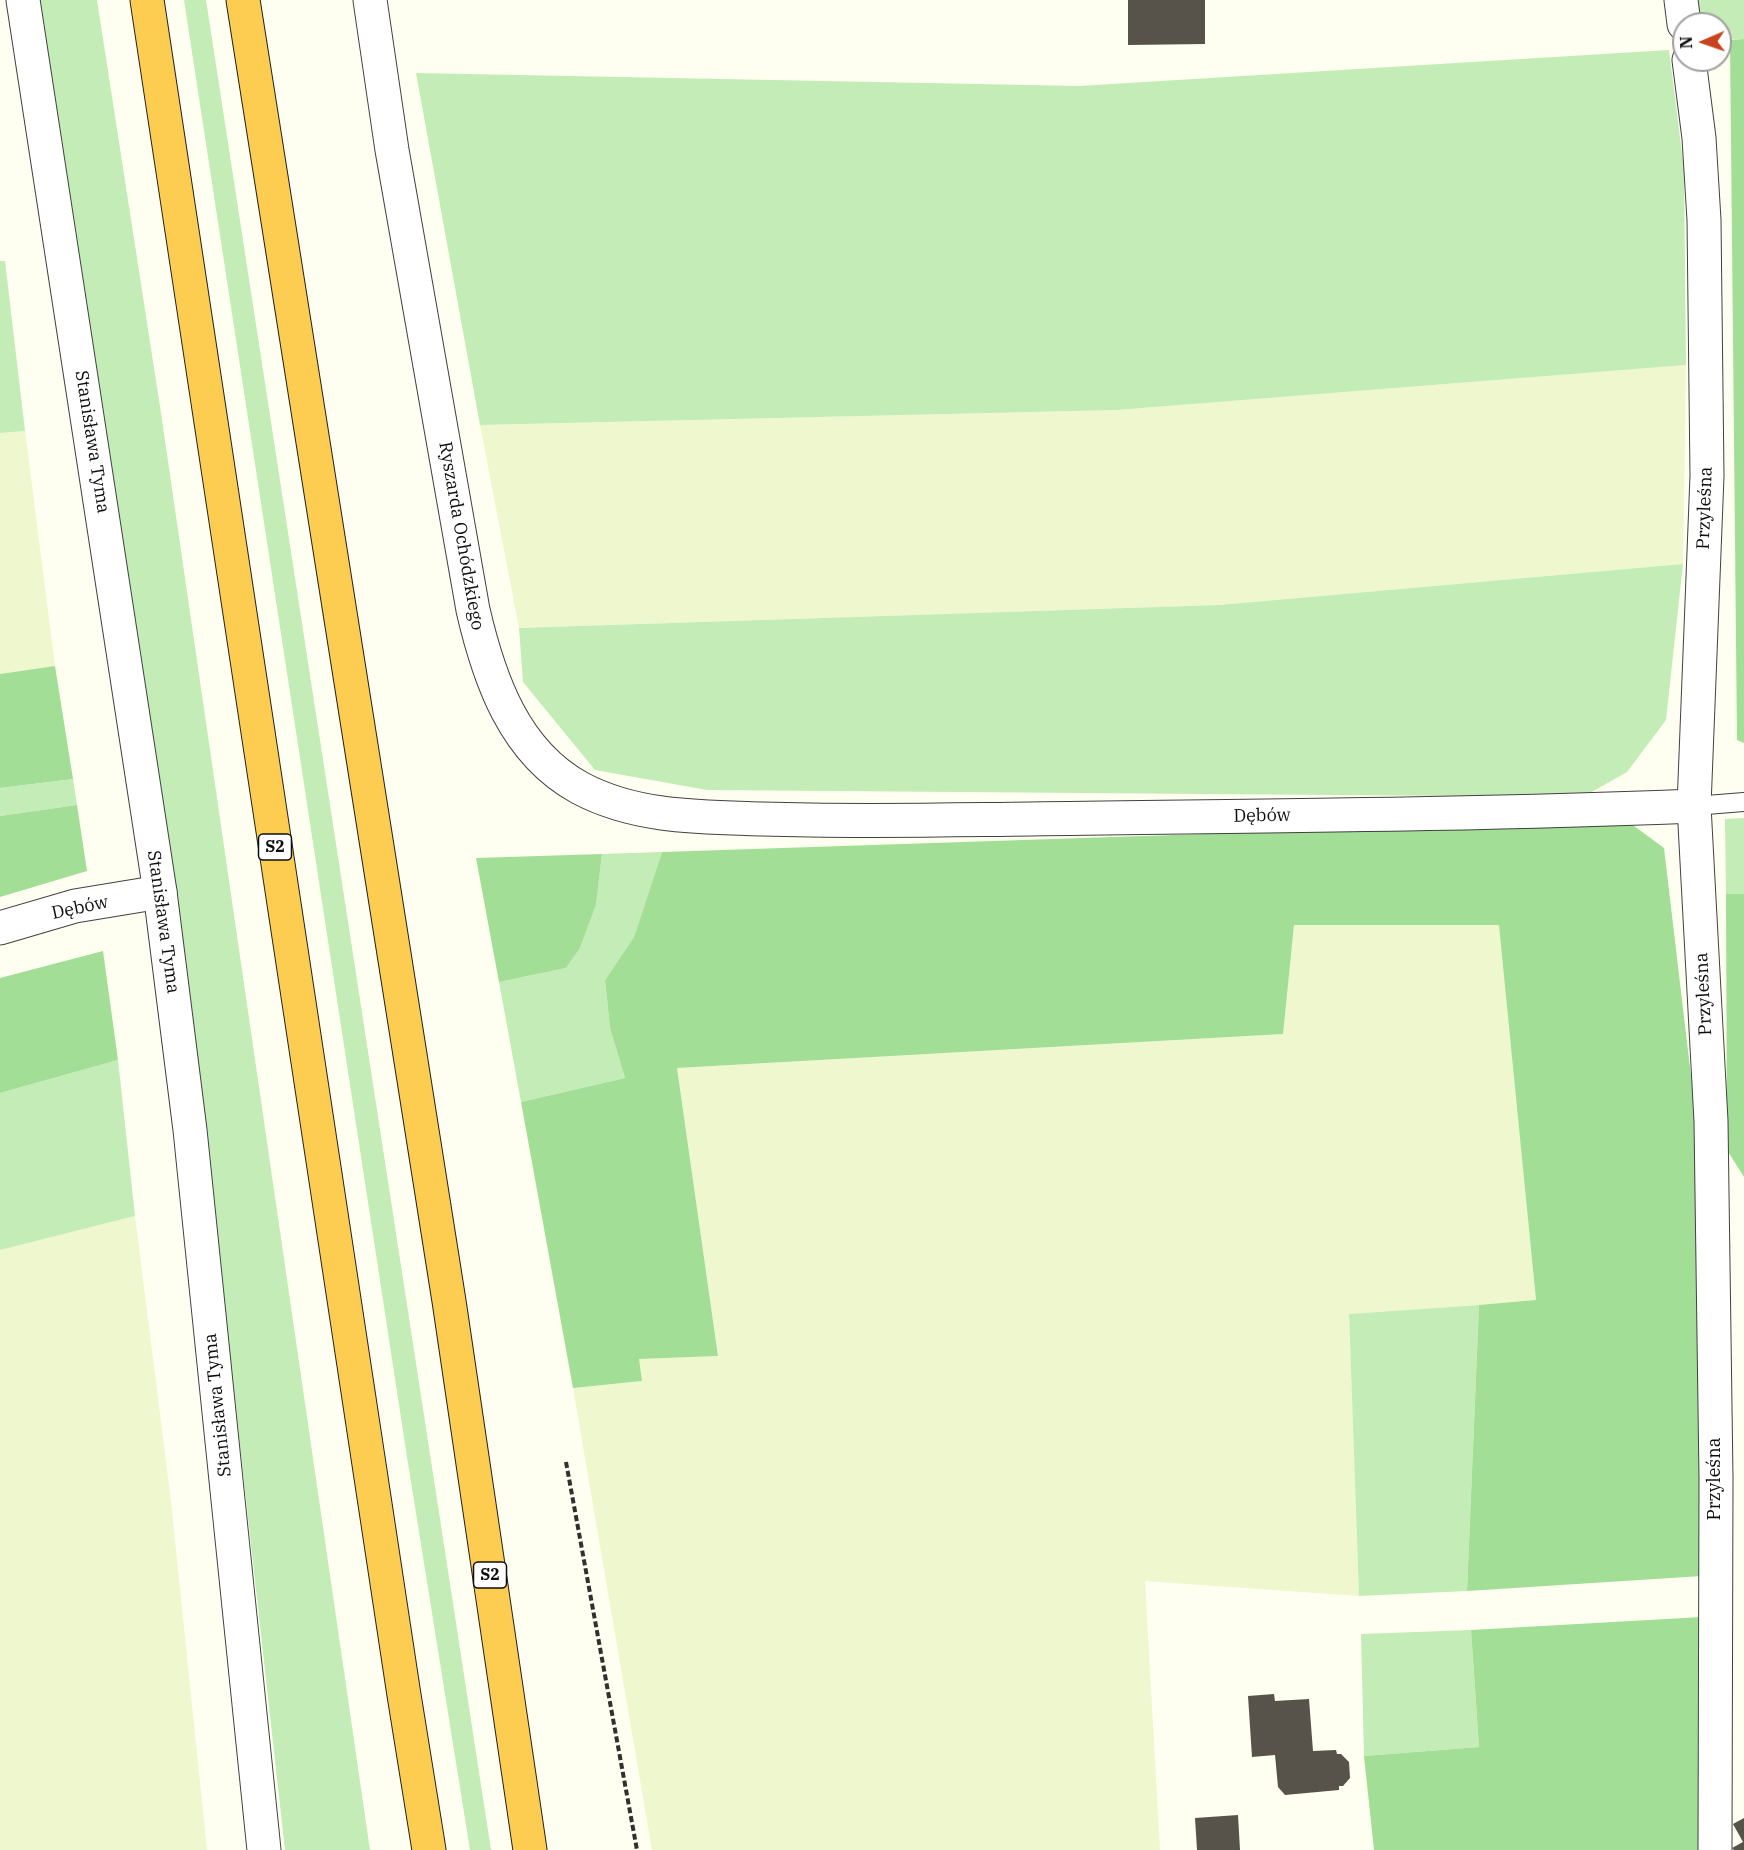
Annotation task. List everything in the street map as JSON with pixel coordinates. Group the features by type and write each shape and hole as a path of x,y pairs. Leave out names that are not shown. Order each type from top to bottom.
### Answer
{"highway":[{"name":"S2","path":"147,0 429,1850"},
{"name":"S2","path":"243,0 447,1289 530,1850"}],"street":[{"name":"Stanisława Tyma","path":"23,0 160,892 190,1130 264,1850"},
{"name":"Ryszarda Ochódzkiego","path":"370,0 390,138 473,610 491,676 507,712 528,744 552,769 579,788 616,803 653,813 694,817 830,822"},
{"name":"Przyleśna","path":"1691,72 1699,138 1704,220 1707,476 1694,806 1712,1121 1716,1478 1716,1850"},
{"name":"Dębów","path":"830,822 1542,812 1694,806"},
{"name":"Dębów","path":"0,928 75,906 160,892"}],"lane":[{"path":"1694,806 1744,802"}],"path":[{"path":"566,1462 637,1850"}],"green space":[{"path":"35,0 97,0 161,413 370,1850 285,1850 187,970 68,186"},
{"path":"184,0 206,0 491,1850 470,1850 407,1457"},
{"path":"1698,0 1744,0 1744,39 1732,40 1732,12 1700,12"},
{"path":"1744,39 1744,743 1737,740 1730,72 1732,40"},
{"path":"1669,50 1684,169 1686,365 1117,410 480,425 416,73 1079,86"},
{"path":"0,261 5,261 25,431 0,433"},
{"path":"1686,365 1683,564 1219,605 519,628 480,425 1117,410"},
{"path":"25,431 55,666 0,674 0,433"},
{"path":"1683,564 1666,720 1627,772 1583,797 707,790 595,770 523,682 519,628 1219,605"},
{"path":"55,666 73,779 0,788 0,674"},
{"path":"73,779 77,805 0,816 0,788"},
{"path":"77,805 87,871 0,897 0,816"},
{"path":"1744,818 1744,894 1726,894 1725,819"},
{"path":"1626,820 1664,848 1697,1127 1702,1576 1467,1591 1479,1305 1536,1300 1499,925 1294,925 1283,1034 677,1068 718,1356 639,1359 642,1381 573,1388 521,1102 625,1078 610,1028 605,980 634,937 662,852"},
{"path":"662,852 634,937 605,980 610,1028 625,1078 521,1102 499,982 566,968 580,948 596,905 602,854"},
{"path":"602,854 596,905 580,948 566,968 499,982 476,858"},
{"path":"1726,894 1744,894 1744,1177 1727,1150"},
{"path":"1294,925 1500,925 1536,1301 1349,1314 1359,1596 1145,1581 1160,1850 652,1850 573,1388 642,1381 638,1359 718,1356 677,1068 1282,1034"},
{"path":"103,951 118,1060 0,1093 0,978"},
{"path":"118,1060 135,1216 0,1250 0,1093"},
{"path":"135,1216 171,1502 207,1850 0,1850 0,1250"},
{"path":"1479,1305 1467,1591 1359,1596 1349,1314"},
{"path":"1702,1617 1704,1850 1374,1850 1364,1756 1479,1747 1471,1630"},
{"path":"1471,1630 1479,1747 1364,1756 1361,1634"}],"building":[{"path":"1128,0 1205,0 1205,44 1128,45"},
{"path":"1274,1694 1275,1701 1309,1699 1313,1751 1336,1750 1337,1754 1341,1754 1349,1762 1350,1778 1343,1786 1339,1786 1339,1790 1285,1795 1278,1787 1275,1755 1252,1757 1248,1696"},
{"path":"1238,1815 1240,1850 1197,1850 1195,1818"},
{"path":"1744,1818 1744,1850 1734,1850 1732,1848 1743,1842 1733,1824"}]}
